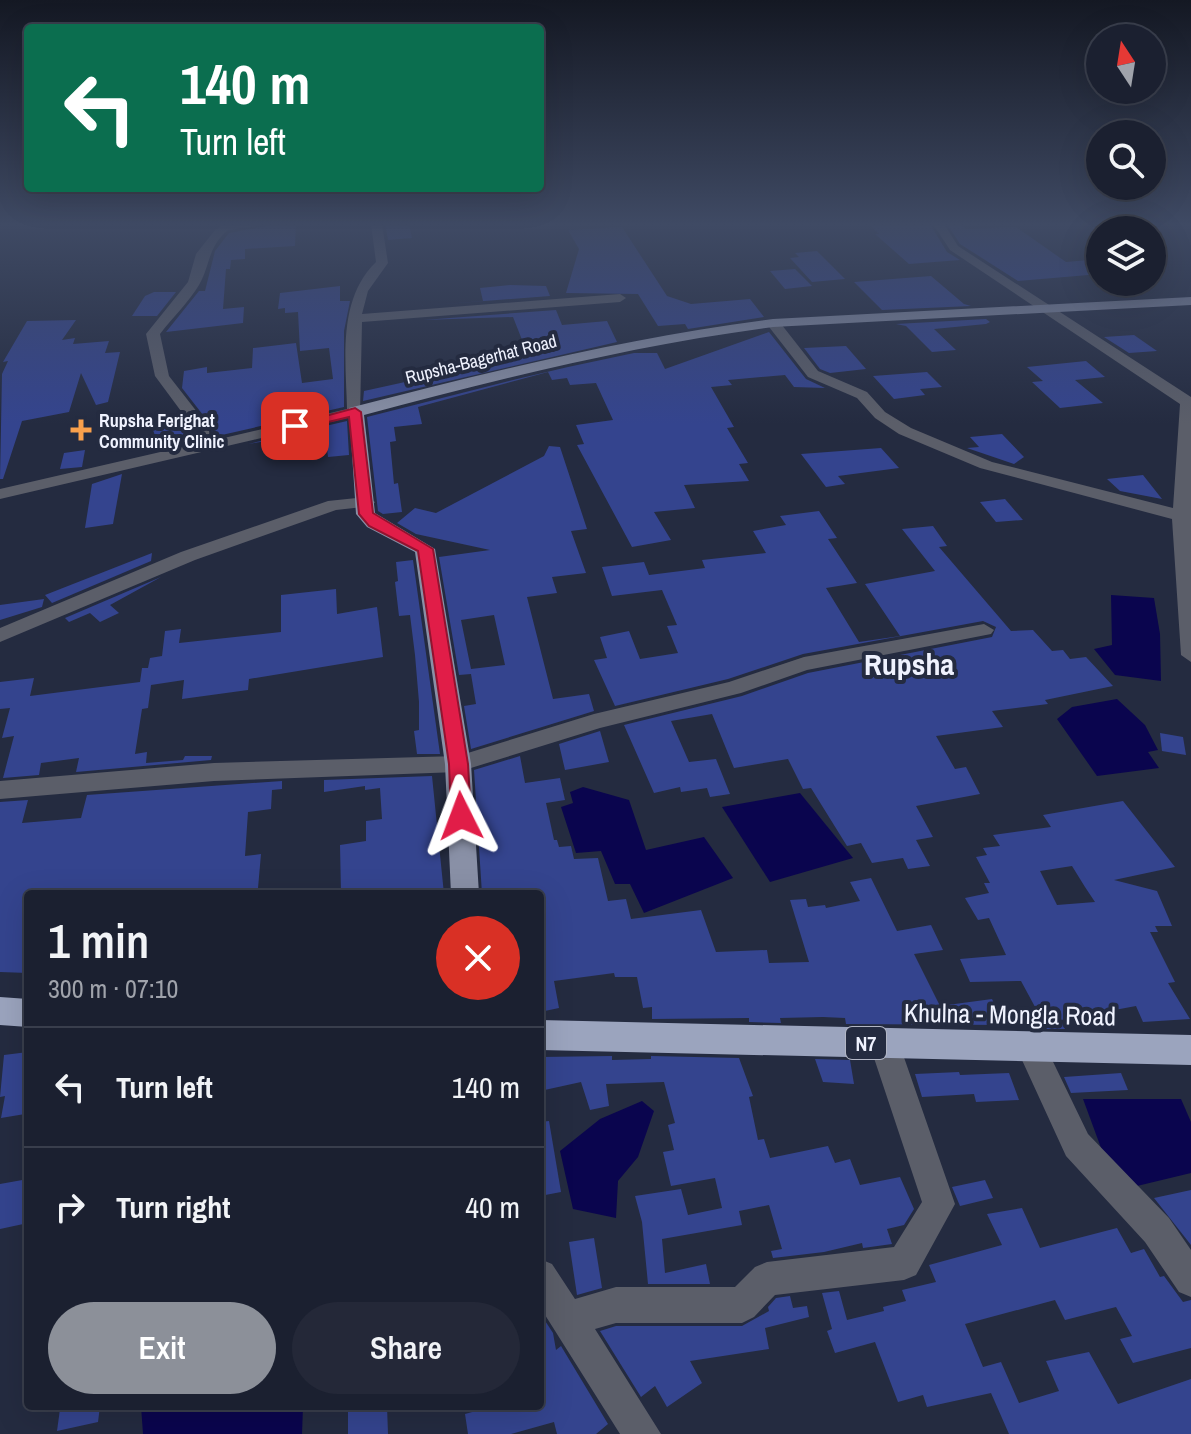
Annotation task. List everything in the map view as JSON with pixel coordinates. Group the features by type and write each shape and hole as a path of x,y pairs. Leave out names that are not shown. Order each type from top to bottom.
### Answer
{"highway":[{"path":"0,1011 24,1013"},
{"name":"Khulna - Mongla Road","path":"544,1035 1191,1050"}],"main road":[{"name":"Rupsha-Bagerhat Road","path":"355,412 638,343 704,330 773,323 1191,301"},
{"path":"355,412 366,514 374,523 425,549 458,764 465,890"}],"street":[{"path":"188,291 153,334 162,376 200,426 204,447"},
{"path":"0,494 355,412 354,319 362,291"},
{"path":"1019,291 1188,402 1185,520 1191,655"},
{"path":"354,319 620,298"},
{"path":"773,323 813,374 862,395 880,415 905,431 986,465 1185,520"},
{"path":"0,636 188,556 334,505 366,502"},
{"path":"0,790 214,772 458,764 564,734 594,722 733,688 804,664 984,630"},
{"path":"568,1319 616,1305 742,1305 767,1279 904,1263 939,1204 884,1043"},
{"path":"1031,1047 1077,1145 1157,1230 1191,1280"},
{"path":"544,1282 642,1434"}],"shaded area":[{"path":"1111,595 1154,598 1160,634 1161,681 1115,675 1094,649 1112,645"},
{"path":"1117,699 1145,725 1158,750 1148,752 1159,768 1097,776 1057,719 1072,707"},
{"path":"583,787 629,800 646,850 704,837 733,878 644,913 630,884 615,884 601,851 576,853 561,807 573,803 570,792"},
{"path":"800,793 853,858 770,882 722,807"},
{"path":"1083,1099 1181,1099 1191,1122 1191,1173 1137,1186 1104,1156"},
{"path":"642,1101 654,1111 638,1157 618,1181 616,1218 573,1209 560,1151 600,1119"},
{"path":"141,1410 303,1410 302,1434 143,1434"}],"building":[{"path":"199,291 224,291 223,309 244,307 243,323 166,332"},
{"path":"340,291 340,301 350,301 344,331 344,407 213,437 210,424 182,388 184,371 207,367 207,373 252,368 253,348 296,343 302,383 333,379 329,348 300,351 298,312 285,313 285,308 278,309 280,293"},
{"path":"481,291 548,291 550,296 420,306 483,301"},
{"path":"664,291 667,296 691,304 750,299 764,317 688,329 685,324 658,326 638,294 566,293"},
{"path":"863,291 949,291 971,306 882,310"},
{"path":"154,292 176,292 157,316 132,316 145,296"},
{"path":"556,310 562,325 607,321 617,342 363,401 364,391 528,355 513,317 423,320"},
{"path":"986,319 990,322 934,329 956,350 932,352 906,326 896,324"},
{"path":"76,320 62,340 75,338 73,344 109,341 105,353 120,352 108,402 96,405 81,373 69,412 22,421 3,479 0,479 2,374 8,361 3,362 27,321"},
{"path":"769,332 806,379 825,388 794,387 785,375 728,380 732,385 711,387 734,427 727,428 748,463 739,464 749,481 684,485 695,508 654,512 671,540 632,547 577,445 584,444 576,425 613,420 596,383 570,385 567,378 552,380 548,372 418,407 422,424 394,427 396,441 390,442 394,484 398,483 402,512 383,514 378,511 367,417 517,379 568,367 634,353 657,353 665,369"},
{"path":"1134,335 1157,351 1129,353 1104,337"},
{"path":"846,346 866,369 830,373 820,369 804,348"},
{"path":"1086,361 1105,377 1075,380 1103,403 1060,408 1032,382 1043,381 1027,367"},
{"path":"927,372 942,387 920,389 925,395 894,399 873,376"},
{"path":"180,414 189,427 192,442 160,449 153,430 179,424"},
{"path":"347,421 349,455 328,457 325,431 276,443 274,440 248,444"},
{"path":"1002,434 1024,457 1014,464 967,448 979,447 970,437"},
{"path":"549,446 560,447 587,529 571,531 586,573 552,577 557,593 527,597 553,699 589,694 594,711 471,749 464,706 476,704 471,674 459,675 439,557 490,550 416,534 397,523 415,508 436,513 544,456","holes":["494,615 505,665 471,669 461,620"]},
{"path":"881,448 899,468 838,476 845,484 826,487 801,454"},
{"path":"85,450 82,467 60,469 64,453"},
{"path":"122,474 113,524 85,528 92,484"},
{"path":"1143,475 1162,499 1120,491 1107,479"},
{"path":"1005,499 1023,520 996,522 980,502"},
{"path":"819,511 837,538 828,539 857,583 826,588 859,642 900,636 865,584 935,571 902,529 933,526 947,546 939,547 1011,631 1033,630 1052,651 1063,650 1070,659 1086,657 1113,686 1045,700 1048,704 992,711 1003,727 936,736 955,769 966,767 980,794 916,806 933,837 916,840 930,866 908,869 903,858 872,863 861,843 847,846 811,788 803,789 788,759 734,768 712,714 671,721 689,762 716,759 730,794 710,797 707,788 681,792 680,787 654,793 624,725 742,696 808,673 992,637 996,627 983,621 803,654 728,679 615,706 594,660 607,658 600,637 629,631 640,659 678,653 667,626 677,625 662,590 612,596 602,567 644,562 649,575 705,568 702,560 766,553 753,531 786,525 780,516"},
{"path":"152,553 151,561 52,603 45,595"},
{"path":"413,560 440,754 417,754 414,731 419,730 419,702 410,615 399,616 395,582 398,581 396,562"},
{"path":"161,577 110,605 119,613 100,622 90,613 69,622 65,618"},
{"path":"336,589 337,614 377,607 383,657 249,679 248,690 182,699 184,680 151,685 148,708 142,709 135,754 147,752 146,763 183,760 185,756 212,756 211,760 76,772 79,758 41,763 39,775 3,778 14,736 2,738 10,708 0,709 0,682 34,678 30,696 140,682 142,668 148,668 150,658 162,656 165,631 181,629 179,643 281,632 281,595"},
{"path":"44,599 42,607 0,620 0,605"},
{"path":"600,731 609,762 565,770 559,744"},
{"path":"1160,733 1183,737 1186,755 1162,751"},
{"path":"520,756 525,783 560,778 565,800 546,803 554,840 557,840 559,847 571,846 574,859 598,858 608,901 626,899 631,919 701,910 716,952 767,950 769,963 809,962 790,900 806,899 808,907 825,905 826,908 860,901 850,882 871,878 897,931 931,925 943,950 914,954 940,1006 992,999 1004,1025 846,1024 845,1018 823,1017 780,1018 781,1023 749,1022 749,1018 652,1019 652,1007 643,1008 637,977 615,977 614,973 554,981 559,1008 544,1011 544,890 482,890 474,770"},
{"path":"432,776 444,890 341,890 340,845 366,841 366,821 382,819 380,788 365,790 365,786 324,792 324,780"},
{"path":"282,781 282,789 272,790 271,809 248,812 245,856 261,854 258,888 24,890 24,973 0,972 0,802 28,800 22,823 81,818 87,795"},
{"path":"1123,801 1175,867 1114,880 1157,891 1172,926 1155,926 1158,932 1150,932 1175,982 1168,983 1190,1019 1143,1022 1136,1006 1061,1020 1065,1029 1047,1029 1021,981 970,982 960,959 1006,955 989,918 978,920 965,898 989,893 984,883 990,883 976,857 987,855 983,848 1000,846 993,835 1051,827 1043,815","holes":["1072,866 1095,902 1057,905 1040,871"]},
{"path":"24,1052 24,1114 1,1118 5,1096 0,1097 4,1055"},
{"path":"612,1056 612,1060 651,1059 651,1056 739,1058 753,1096 749,1097 758,1140 764,1139 770,1158 828,1146 835,1163 850,1159 860,1185 900,1177 914,1209 904,1225 887,1229 892,1244 863,1248 862,1243 824,1252 773,1258 771,1251 782,1249 769,1205 739,1211 742,1225 662,1239 665,1273 706,1264 710,1284 648,1284 642,1222 635,1196 681,1189 688,1215 722,1208 715,1178 671,1186 663,1152 674,1150 668,1125 675,1123 664,1082 606,1084 609,1106 590,1110 581,1082 544,1090 544,1057"},
{"path":"815,1059 850,1060 854,1084 823,1082"},
{"path":"959,1072 960,1075 1009,1073 1019,1100 976,1102 974,1094 922,1097 915,1074"},
{"path":"1121,1073 1128,1090 1071,1093 1064,1077"},
{"path":"549,1121 561,1192 544,1195 544,1122"},
{"path":"24,1180 24,1224 0,1229 0,1184"},
{"path":"985,1180 993,1198 960,1206 952,1187"},
{"path":"1191,1190 1191,1245 1154,1198"},
{"path":"1022,1208 1040,1248 1117,1228 1131,1253 1144,1249 1160,1277 1164,1276 1183,1302 1191,1300 1191,1348 1133,1363 1120,1339 1132,1336 1116,1307 1065,1320 1055,1300 965,1324 983,1367 1001,1362 1019,1403 1059,1391 1046,1361 1089,1352 1118,1404 1191,1379 1191,1434 1009,1434 991,1393 927,1407 923,1395 898,1402 875,1342 835,1353 827,1331 832,1329 822,1293 839,1291 847,1320 884,1311 883,1307 906,1301 902,1290 936,1282 929,1265 1002,1245 987,1214"},
{"path":"594,1238 602,1288 577,1295 569,1242"},
{"path":"790,1296 793,1308 807,1306 809,1317 765,1328 769,1349 690,1361 702,1383 667,1407 655,1386 641,1397 600,1331 616,1326 742,1326 769,1311 768,1307 776,1298"},
{"path":"544,1319 553,1333 556,1350 561,1346 608,1424 596,1434 557,1434 554,1422 511,1434 468,1434 465,1414 480,1410 544,1410"},
{"path":"60,1410 100,1410 98,1422 57,1431"},
{"path":"348,1410 387,1410 388,1434 348,1434"}],"place":[{"name":"Rupsha Ferighat Community Clinic","path":"81,430"}],"district":[{"name":"Rupsha","path":"909,664"}],"route":[{"path":"295,426 355,412 366,514 374,523 425,549 458,764 461,816"}]}
